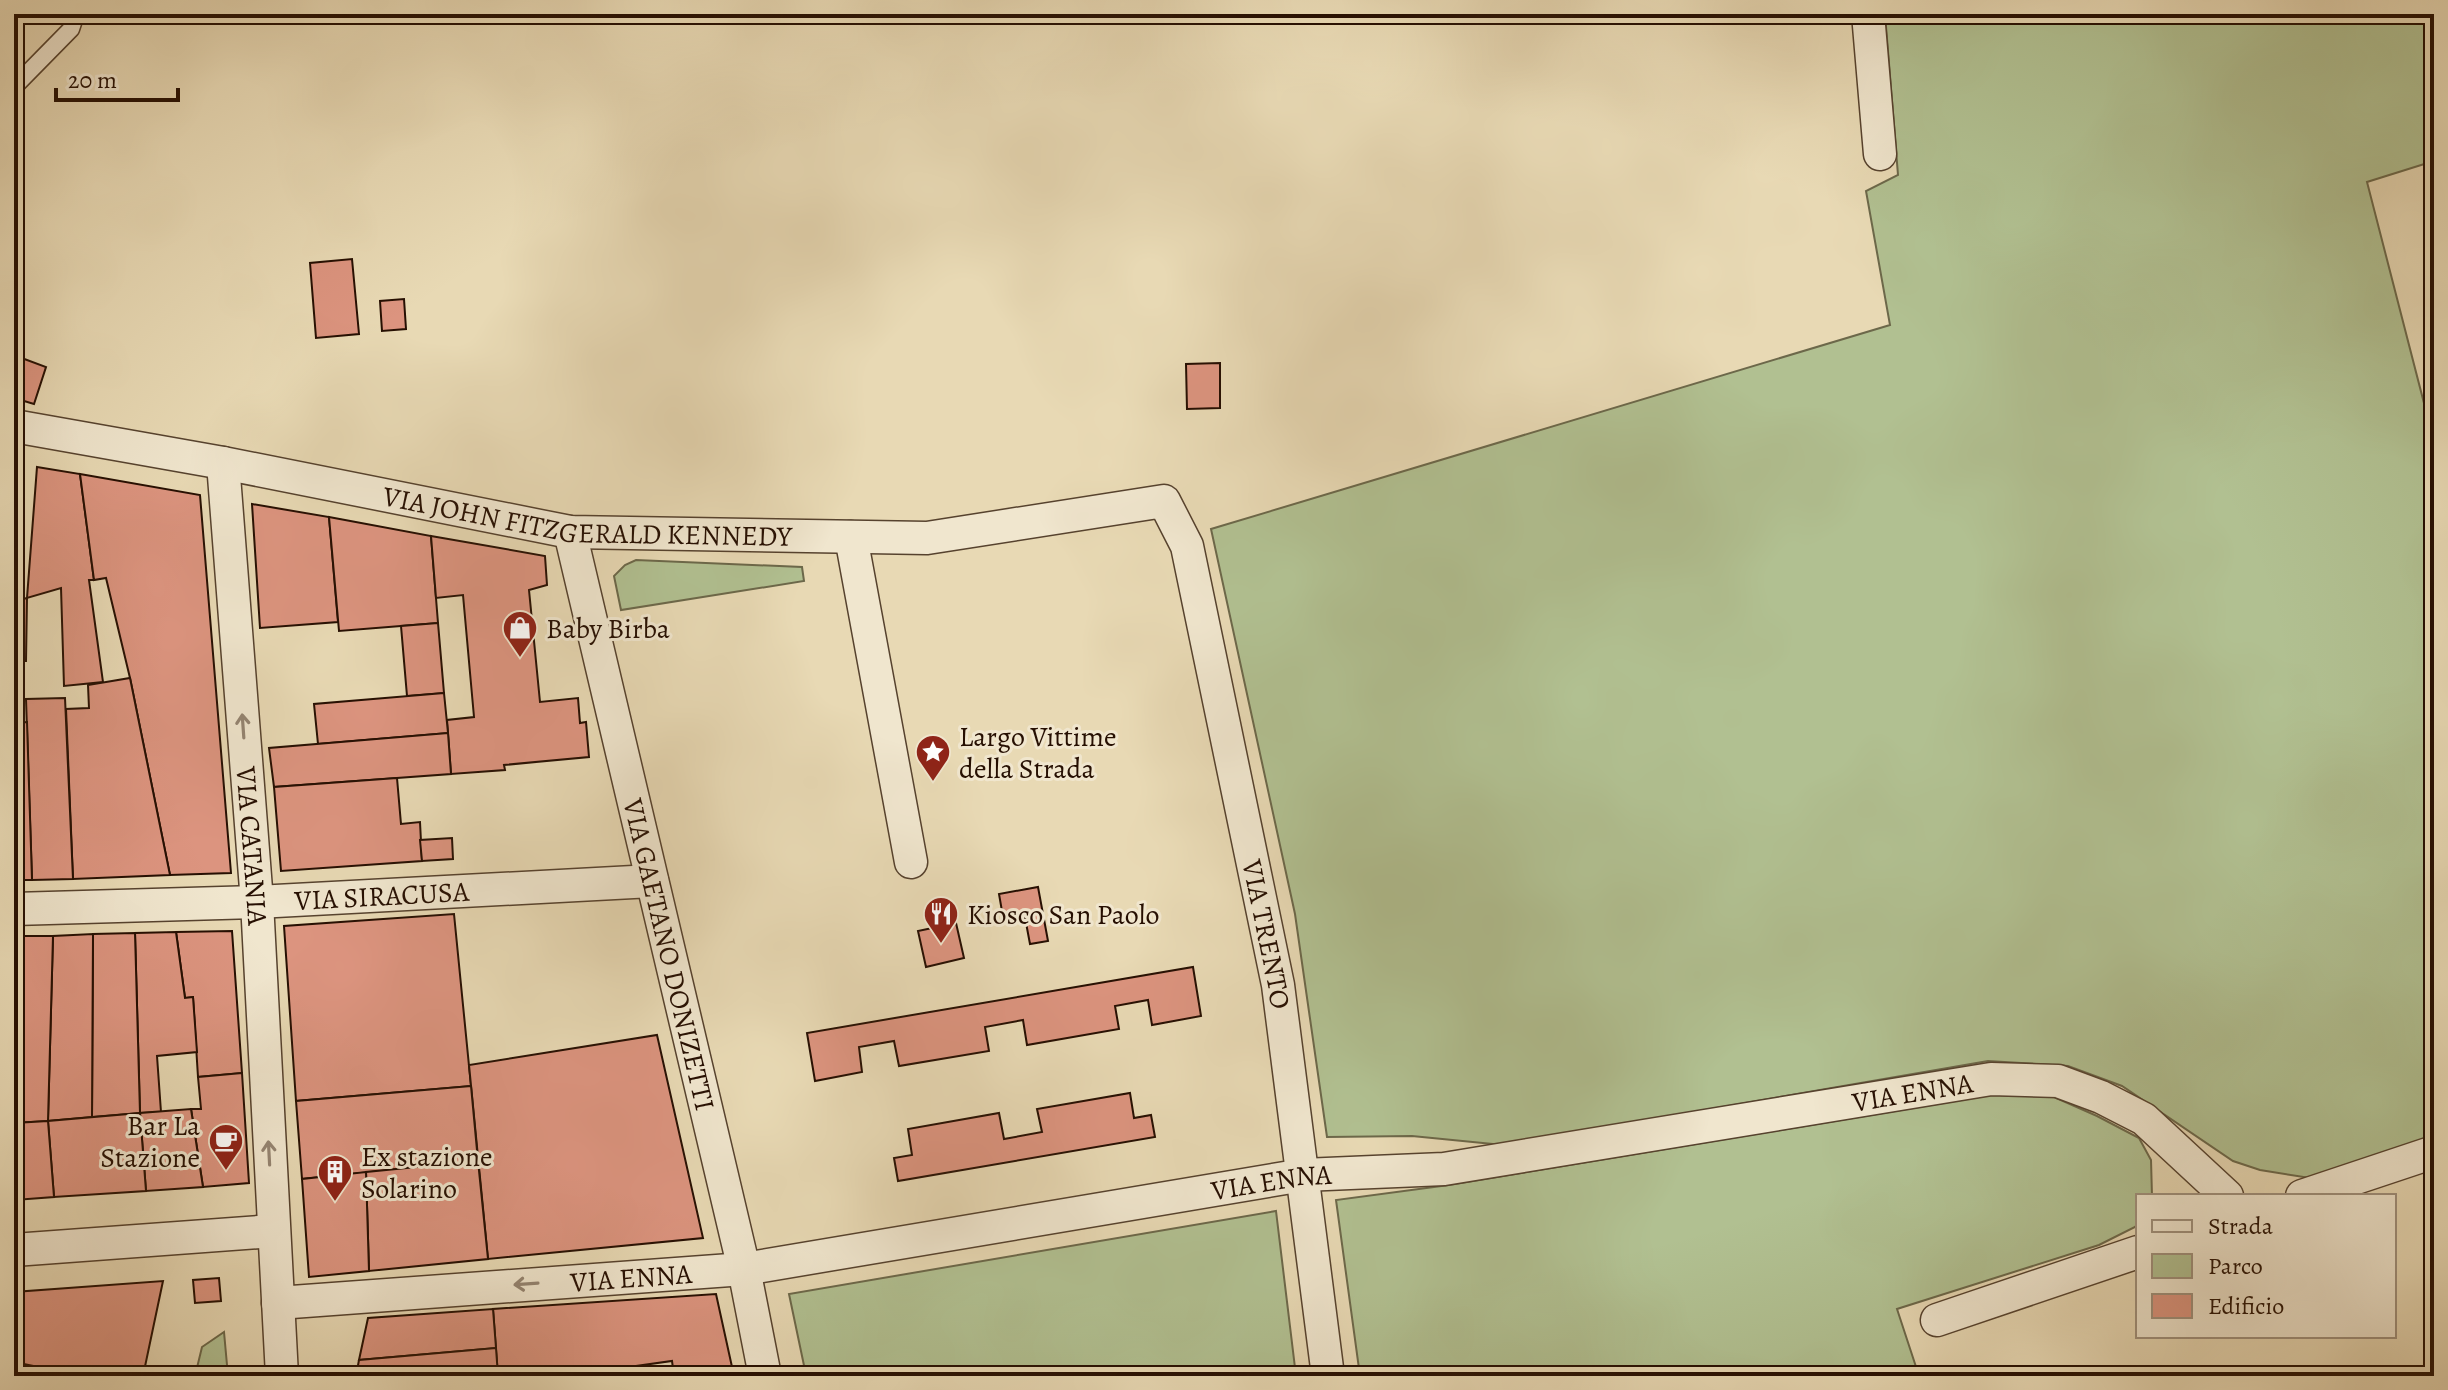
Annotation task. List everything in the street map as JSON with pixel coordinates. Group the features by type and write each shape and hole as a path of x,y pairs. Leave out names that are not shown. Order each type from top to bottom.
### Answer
{"street":[{"path":"1868,14 1880,154"},
{"name":"VIA JOHN FITZGERALD KENNEDY","path":"14,426 223,463 570,532 927,538 1164,501"},
{"name":"VIA CATANIA","path":"223,463 257,902 282,1376"},
{"name":"VIA TRENTO","path":"1164,501 1187,546 1278,985 1328,1376"},
{"name":"VIA GAETANO DONIZETTI","path":"570,532 744,1269 765,1376"},
{"path":"851,537 911,862"},
{"name":"VIA SIRACUSA","path":"14,909 257,902 652,881"},
{"name":"VIA ENNA","path":"278,1303 744,1269 1303,1175 1444,1169 1991,1079 2058,1081 2101,1097 2144,1119 2225,1194"},
{"path":"2308,1194 2434,1152"},
{"path":"14,1250 273,1231"},
{"path":"1937,1320 2136,1253"}],"lane":[{"path":"14,87 71,29 76,14"}],"green space":[{"path":"1885,14 2434,14 2434,161 2367,182 2434,442 2434,1136 2310,1178 2260,1170 2233,1161 2122,1086 2068,1066 1988,1061 1503,1145 1412,1136 1327,1137 1295,914 1211,529 1890,325 1866,191 1898,175"},
{"path":"636,560 802,567 804,581 621,610 614,576 625,565"},
{"path":"1991,1095 2054,1097 2139,1138 2151,1160 2152,1194 2136,1194 2135,1227 2099,1245 1897,1309 1919,1376 1360,1376 1336,1200 1449,1185"},
{"path":"1276,1211 1296,1376 806,1375 789,1294"},
{"path":"224,1332 228,1376 195,1376 202,1347"}],"building":[{"path":"352,259 359,334 316,338 310,263"},
{"path":"404,299 406,329 382,331 380,301"},
{"path":"19,357 46,367 34,404 14,398"},
{"path":"1220,363 1220,408 1187,409 1186,364"},
{"path":"37,467 80,474 94,580 89,580 103,682 64,686 61,588 27,598"},
{"path":"80,474 200,495 231,873 170,875 106,578 94,580"},
{"path":"252,504 329,517 338,622 260,628"},
{"path":"329,517 431,536 438,623 339,631"},
{"path":"431,536 545,556 547,585 529,590 540,702 578,698 580,723 586,722 589,757 504,765 505,770 451,774 447,720 474,717 463,595 436,598"},
{"path":"27,598 26,661 14,661 14,601"},
{"path":"438,623 444,693 407,696 401,626"},
{"path":"130,678 170,875 73,879 66,709 89,708 88,685"},
{"path":"444,693 448,733 318,744 314,704"},
{"path":"65,698 73,879 32,880 26,699"},
{"path":"27,722 32,880 14,880 14,723"},
{"path":"448,733 451,774 274,787 269,748"},
{"path":"397,778 401,824 420,822 422,861 281,871 274,787"},
{"path":"452,838 453,859 422,861 420,840"},
{"path":"1038,887 1048,941 1030,944 1024,912 1003,917 999,894"},
{"path":"454,914 471,1086 296,1101 284,926"},
{"name":"Kiosco San Paolo","path":"956,923 964,958 926,967 918,931"},
{"path":"232,931 242,1073 198,1077 193,997 185,998 176,932"},
{"path":"176,932 185,998 193,997 197,1052 157,1056 161,1112 140,1113 135,933"},
{"path":"135,933 140,1113 92,1117 93,934"},
{"path":"93,934 92,1117 48,1121 53,936"},
{"path":"14,936 53,936 48,1121 14,1123"},
{"path":"1193,967 1201,1016 1152,1025 1148,1000 1115,1006 1119,1029 1027,1045 1023,1020 985,1027 989,1051 899,1066 894,1041 859,1047 862,1072 815,1081 807,1033"},
{"path":"657,1035 703,1238 488,1259 469,1065"},
{"path":"242,1073 249,1183 203,1187 191,1109 201,1109 198,1077"},
{"path":"471,1086 478,1161 302,1179 296,1101"},
{"path":"1130,1093 1134,1118 1151,1115 1155,1137 898,1181 894,1158 912,1155 908,1129 999,1113 1004,1139 1042,1132 1037,1109"},
{"path":"191,1109 203,1187 146,1191 140,1113"},
{"path":"140,1113 146,1191 54,1197 48,1121"},
{"path":"48,1121 54,1197 15,1200 14,1123"},
{"path":"478,1161 488,1259 369,1271 366,1172"},
{"name":"Ex stazione Solarino","path":"366,1172 369,1271 309,1277 302,1179"},
{"path":"219,1278 221,1301 195,1303 193,1280"},
{"path":"163,1281 143,1376 82,1376 14,1362 14,1292"},
{"path":"716,1294 734,1376 674,1376 672,1361 565,1376 498,1376 493,1309"},
{"path":"493,1309 496,1348 359,1360 368,1318"},
{"path":"496,1348 498,1376 356,1376 359,1360"}],"place":[{"name":"Baby Birba","path":"520,659"},
{"name":"Largo Vittime della Strada","path":"933,783"},
{"name":"Kiosco San Paolo","path":"941,945"},
{"name":"Bar La Stazione","path":"226,1172"},
{"name":"Ex stazione Solarino","path":"335,1203"}]}
